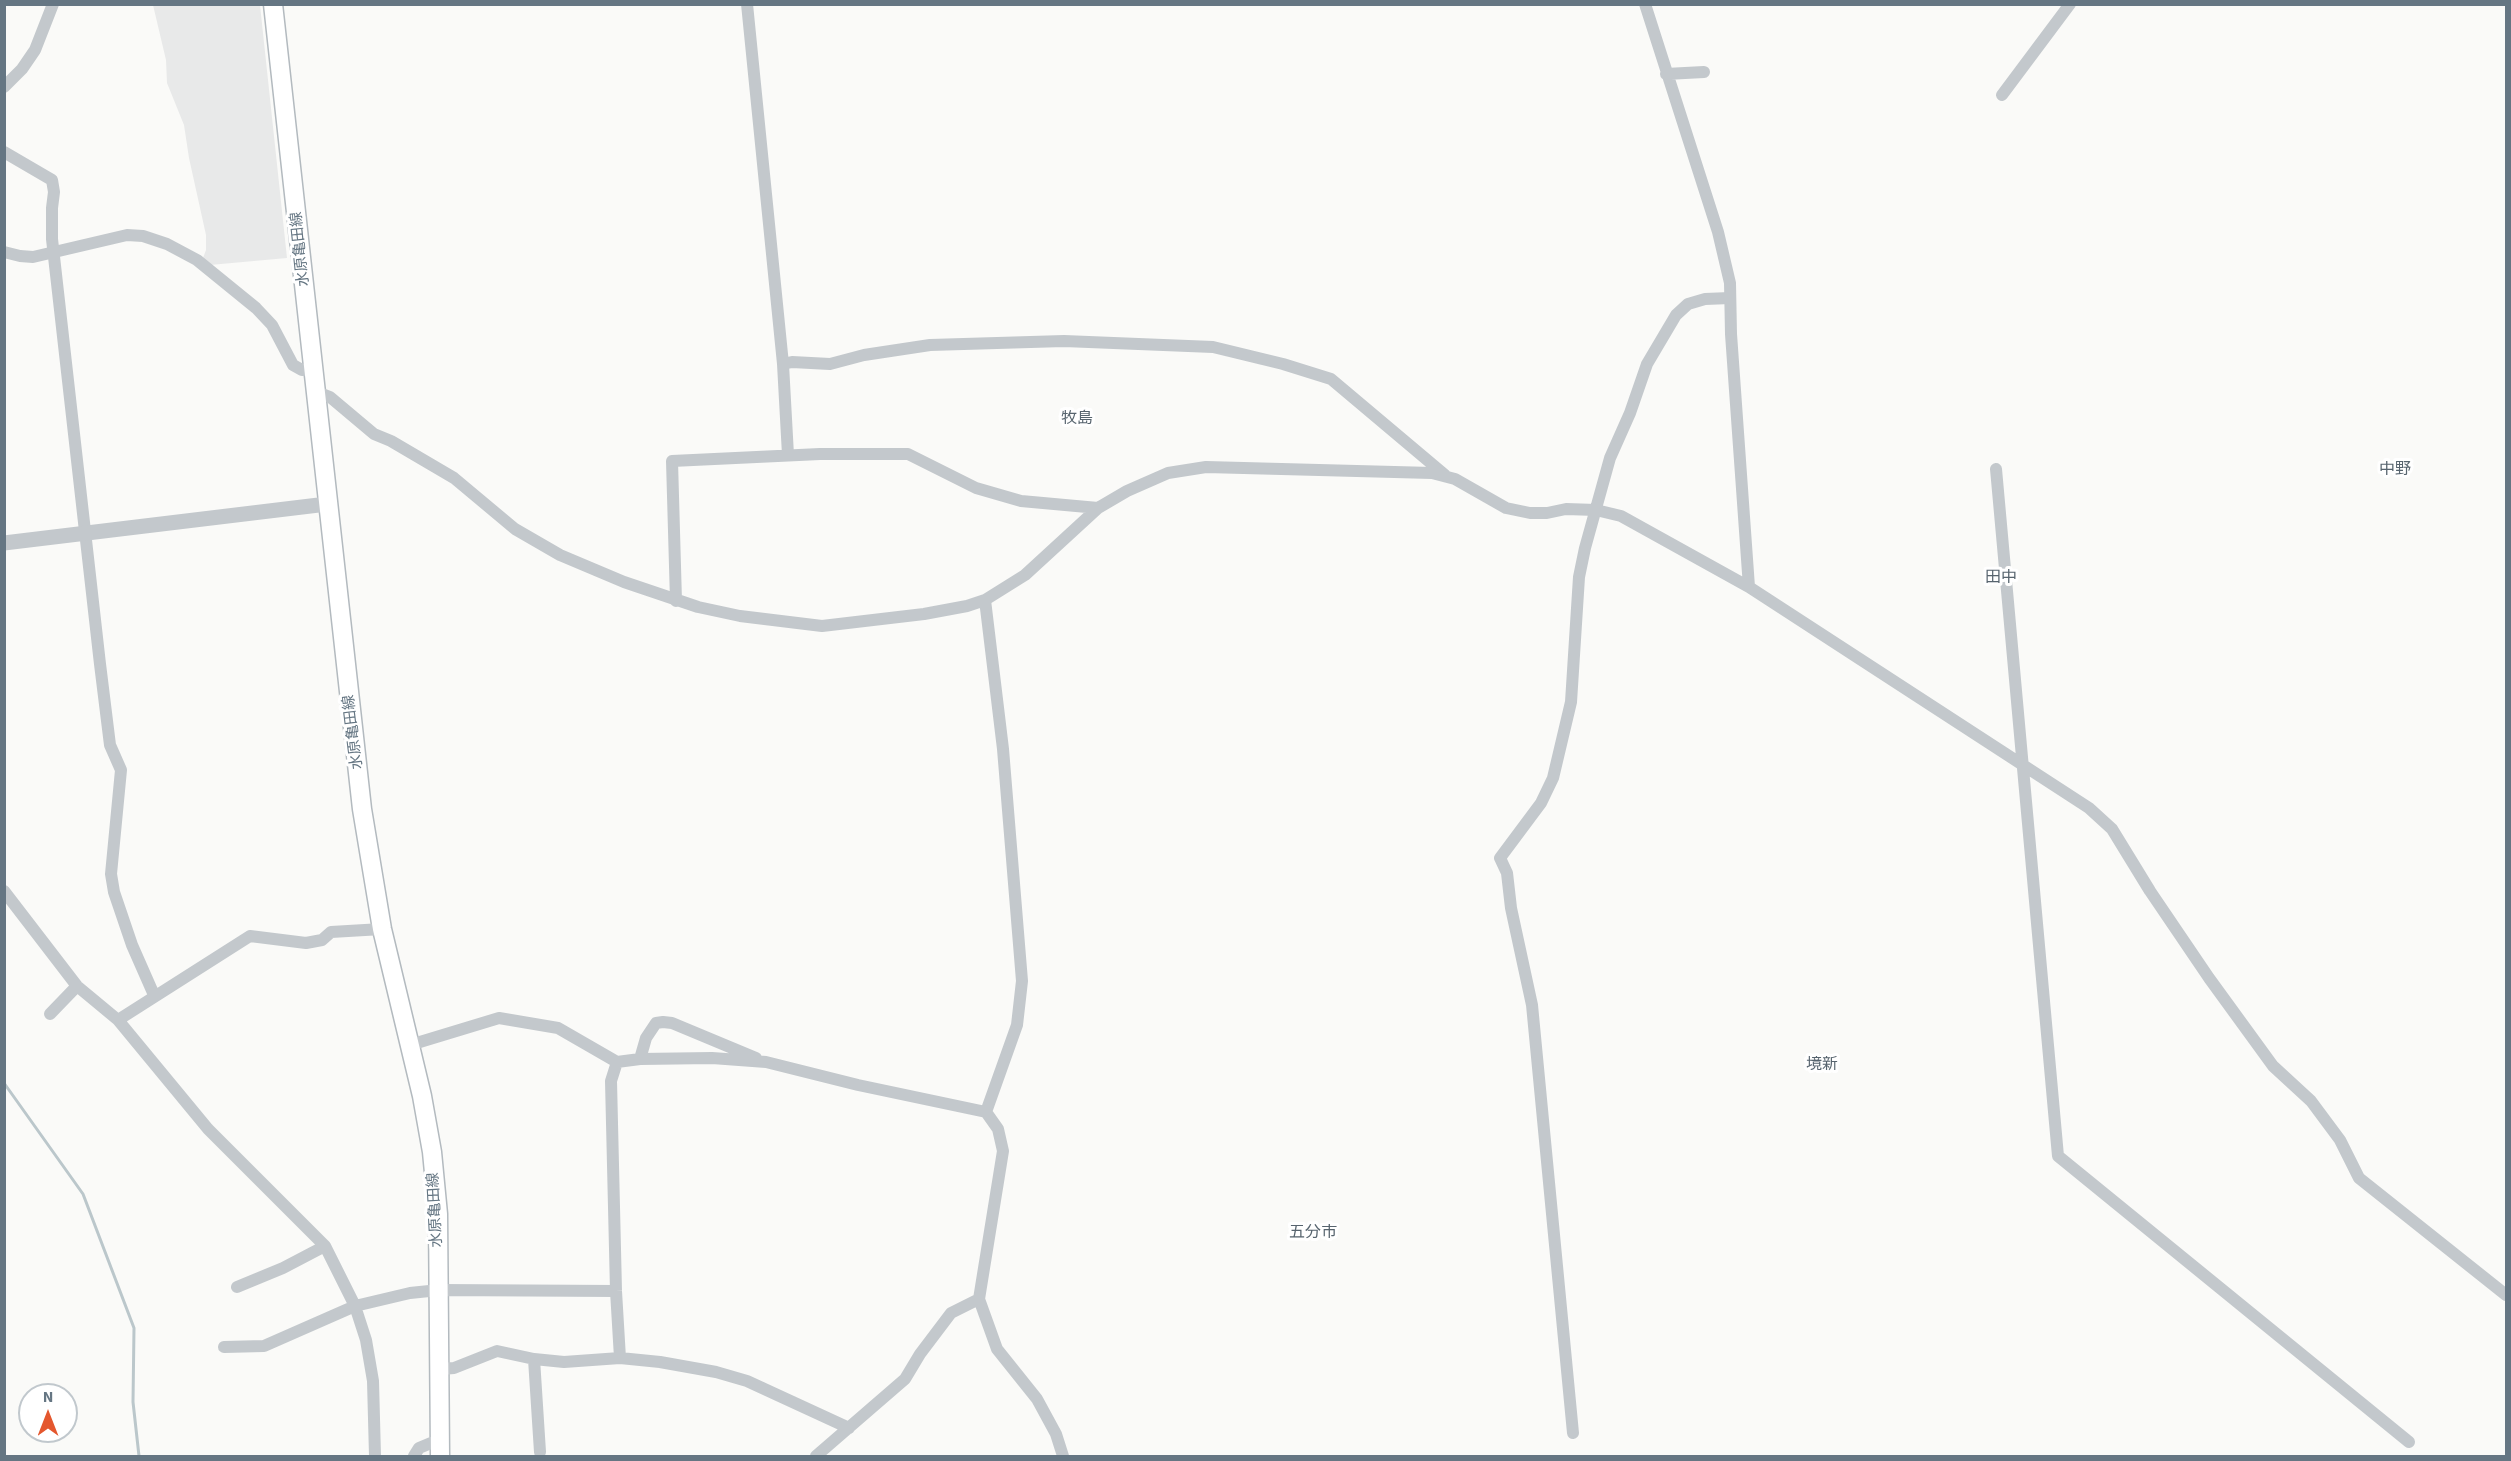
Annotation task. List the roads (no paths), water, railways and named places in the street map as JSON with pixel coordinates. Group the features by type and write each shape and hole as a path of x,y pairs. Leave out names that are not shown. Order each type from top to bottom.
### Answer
{"main road":[{"name":"水原亀田線","path":"273,4 362,809 382,929 410,1045 432,1152 438,1214 440,1450"}],"street":[{"path":"4,87 22,69 35,50 53,4"},
{"path":"747,4 783,364 788,455"},
{"path":"1645,4 1718,232 1730,283 1749,587"},
{"path":"2002,95 2070,4"},
{"path":"1666,74 1704,72"},
{"path":"4,152 52,180 54,252 110,745 122,770 111,874 114,892 132,945 154,995"},
{"path":"4,252 33,257 127,235 143,236 166,244 197,260 256,308 272,325 293,365 302,370 314,369"},
{"path":"1573,1433 1532,1005 1511,908 1507,873 1500,858 1541,803 1553,778 1571,702 1579,577 1594,510 1610,458 1630,413 1647,364 1676,315 1688,304 1705,299 1730,298"},
{"path":"783,364 792,362 830,364 864,355 930,345 1064,341 1213,347 1283,364 1331,379 1449,478"},
{"path":"317,392 330,397 374,434 391,441 454,478 515,529 560,555 676,601 740,616 834,626 924,614 967,606 985,600 1025,575 1098,508 1127,490 1168,473 1206,467 1432,473 1449,478 1506,508 1530,513 1548,513 1566,509 1594,510 1621,516 1749,587 2089,808 2112,829 2150,891 2273,1066 2311,1101 2340,1140 2359,1178 2506,1295"},
{"path":"676,601 672,461 788,455 908,454 976,488 1021,501 1098,508"},
{"path":"1996,469 2058,1156 2409,1442"},
{"path":"4,543 327,504"},
{"path":"985,600 1003,749 1022,981 1017,1025 986,1112"},
{"path":"4,891 77,986 118,1020 208,1129 325,1246 355,1306 366,1340 373,1381 375,1456"},
{"path":"118,1020 250,936 306,943 322,940 331,932 382,929"},
{"path":"50,1014 77,986"},
{"path":"410,1045 499,1018 558,1028 617,1062 640,1059 712,1058 766,1062 986,1112 999,1130 1003,1151 979,1299 998,1349 1037,1399 1056,1434 1063,1456"},
{"path":"640,1059 646,1038 656,1023 663,1022 682,1027 766,1062"},
{"path":"617,1062 611,1081 616,1291 620,1358"},
{"path":"237,1287 283,1268 325,1246"},
{"path":"224,1347 264,1346 355,1306 391,1296 439,1290 616,1291"},
{"path":"816,1456 905,1379 951,1312 979,1299"},
{"path":"441,1369 454,1368 497,1351 534,1359 564,1362 620,1358 705,1370 747,1381 849,1428"},
{"path":"534,1359 540,1452"},
{"path":"414,1456 419,1448 431,1443 440,1450"}],"waterway":[{"path":"4,1083 83,1194 134,1328 133,1402 139,1456"}],"district":[{"name":"牧島","path":"1077,419"},
{"name":"中野","path":"2395,470"},
{"name":"田中","path":"2001,578"},
{"name":"境新","path":"1822,1065"},
{"name":"五分市","path":"1313,1233"}]}
